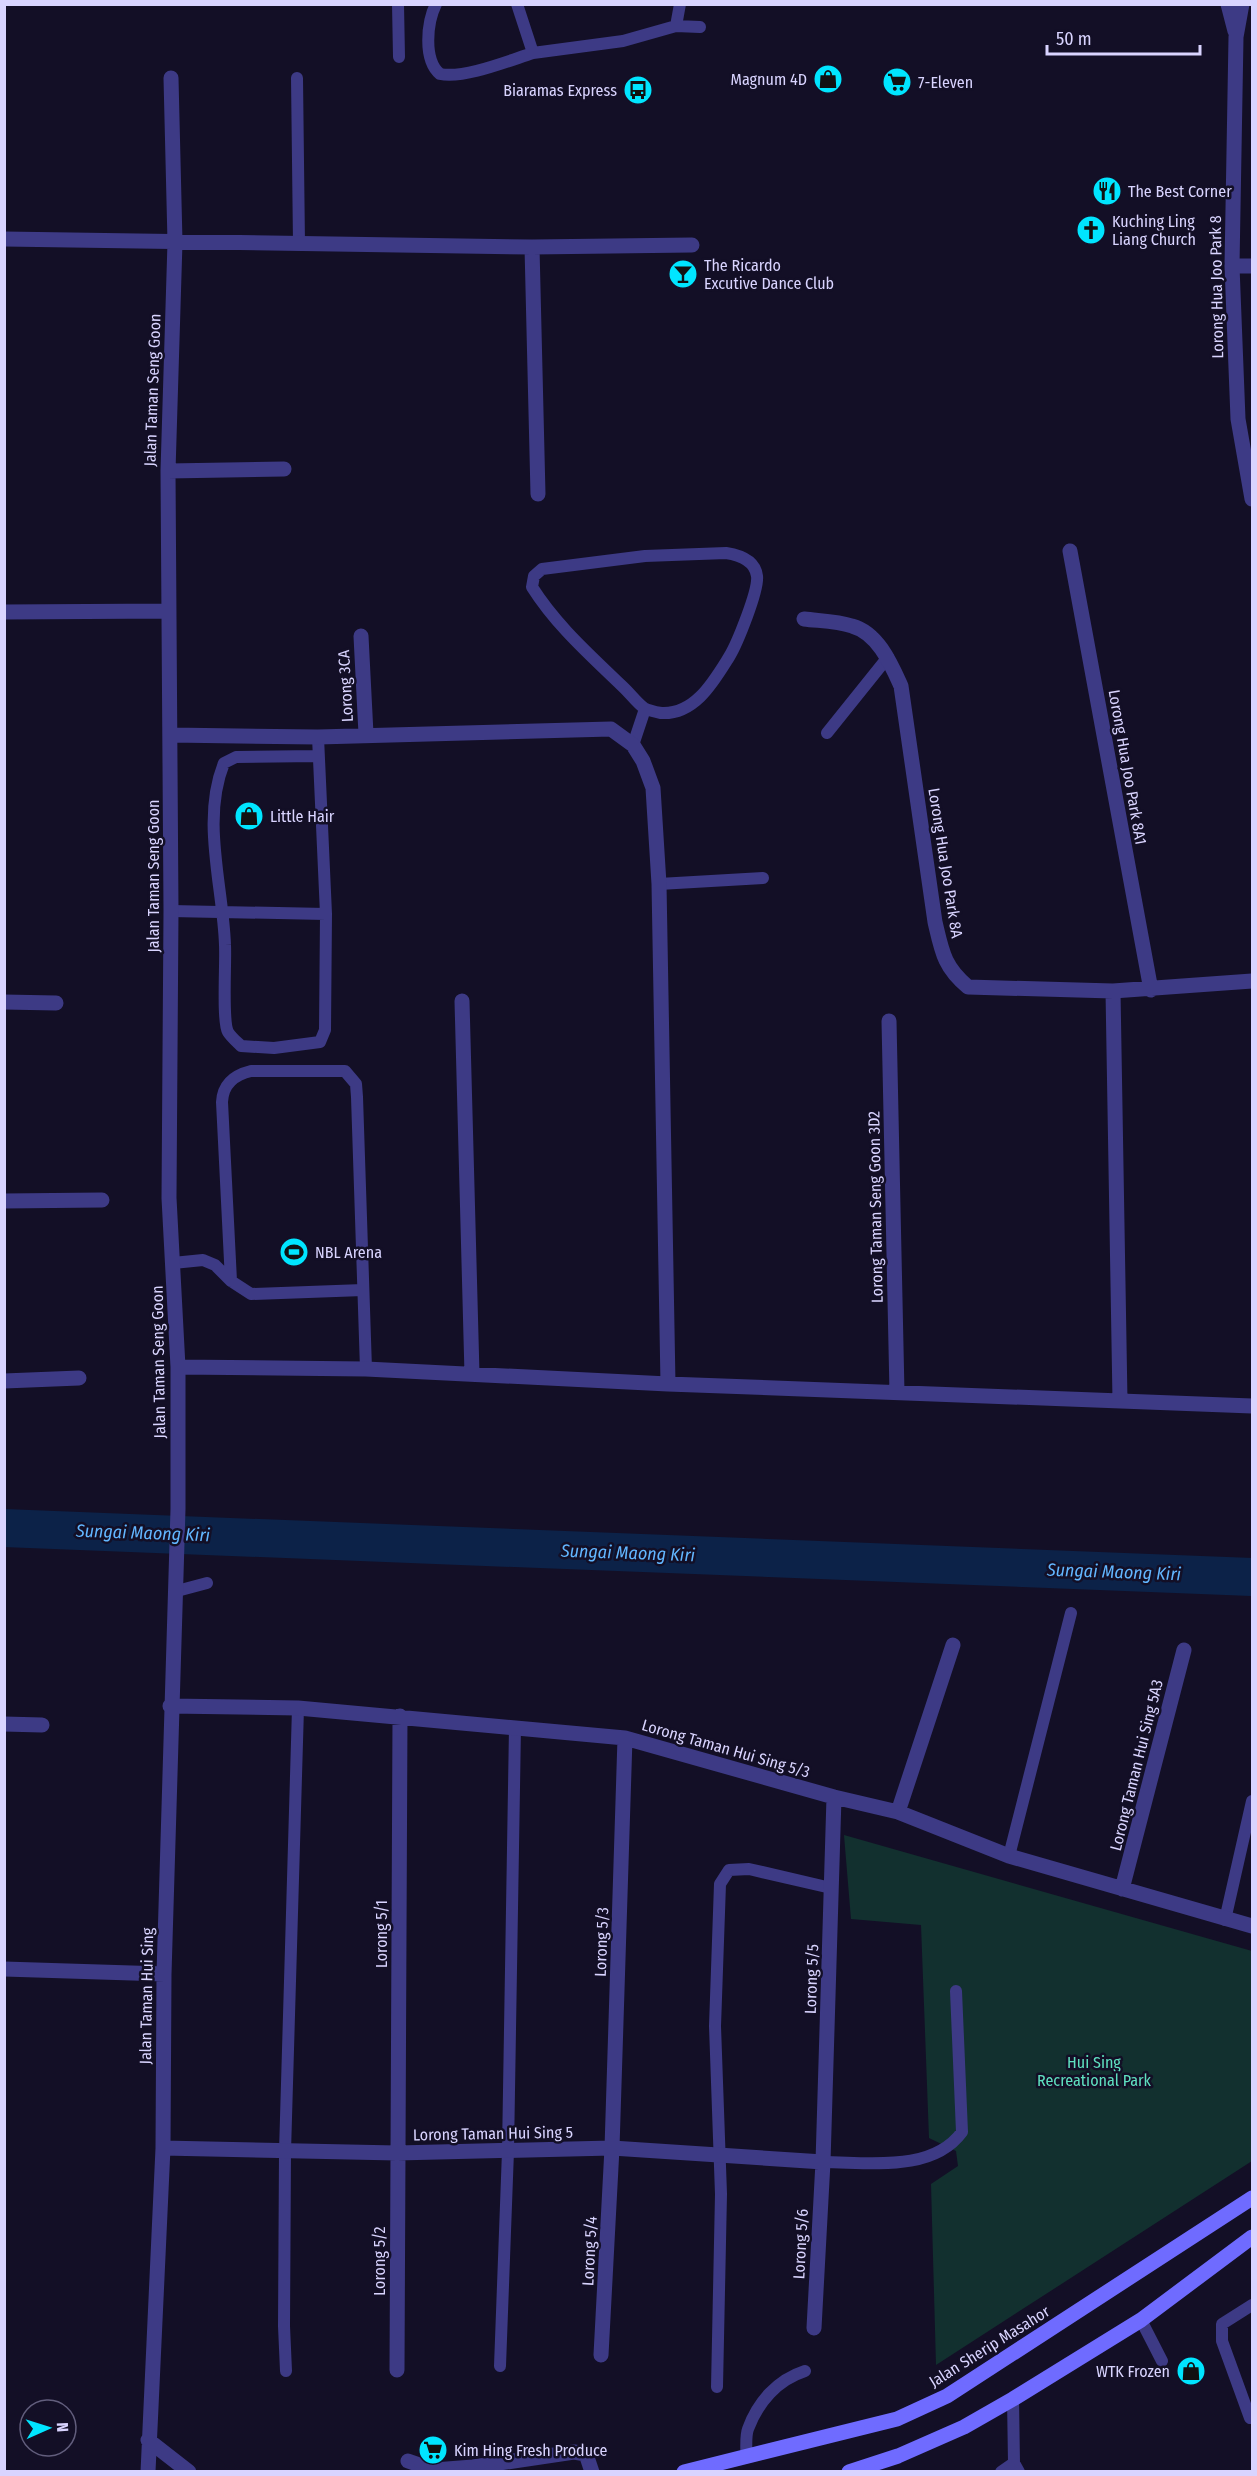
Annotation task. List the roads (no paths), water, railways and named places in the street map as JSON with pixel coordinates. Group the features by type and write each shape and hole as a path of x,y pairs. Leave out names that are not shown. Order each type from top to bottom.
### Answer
{"main road":[{"name":"Jalan Sherip Masahor","path":"684,2472 897,2419 947,2396 1252,2198"},
{"path":"849,2472 898,2456 964,2427 1013,2399 1141,2320 1252,2240"}],"street":[{"name":"Lorong Hua Joo Park 8","path":"1228,4 1236,37"},
{"name":"Lorong Hua Joo Park 8","path":"1242,4 1236,37 1232,266 1238,419 1252,499"},
{"name":"Jalan Taman Seng Goon","path":"171,78 175,242 168,471 171,735 169,1198 178,1367 176,1551"},
{"path":"4,240 532,247 692,245"},
{"path":"532,247 538,494"},
{"path":"1232,266 1252,266"},
{"path":"168,471 284,469"},
{"name":"Lorong Hua Joo Park 8A1","path":"1070,551 1151,990"},
{"path":"4,612 169,611"},
{"name":"Lorong Hua Joo Park 8A","path":"804,619 854,626 874,641 888,657 901,686 935,922 943,954 951,973 968,987 1113,991 1252,981"},
{"name":"Lorong 3CA","path":"361,636 366,734"},
{"path":"171,735 318,738 366,734 611,729 633,745 643,760 653,788 659,884 668,1384"},
{"path":"1113,991 1120,1401"},
{"path":"462,1001 472,1374"},
{"path":"4,1002 56,1003"},
{"name":"Lorong Taman Seng Goon 3D2","path":"889,1021 897,1393"},
{"path":"4,1201 102,1200"},
{"path":"178,1367 366,1369 668,1384 1252,1406"},
{"path":"4,1381 79,1378"},
{"name":"Jalan Taman Hui Sing","path":"148,2472 163,2148 164,1974 170,1706 177,1591 176,1551"},
{"path":"898,1812 954,1644"},
{"name":"Lorong Taman Hui Sing 5A3","path":"1122,1889 1184,1650"},
{"name":"Lorong Taman Hui Sing 5/3","path":"170,1706 298,1708 625,1738 834,1797 898,1812 1009,1856 1252,1926"},
{"name":"Lorong 5/1","path":"397,2152 400,1716"},
{"path":"4,1724 42,1725"},
{"name":"Lorong 5/3","path":"612,2148 625,1738"},
{"name":"Lorong 5/5","path":"823,2162 834,1797"},
{"path":"4,1969 164,1974"},
{"name":"Lorong Taman Hui Sing 5","path":"163,2148 285,2152 612,2148 823,2162"},
{"name":"Lorong 5/4","path":"601,2355 612,2148"},
{"name":"Lorong 5/2","path":"397,2152 397,2370"},
{"name":"Lorong 5/6","path":"814,2328 823,2162"},
{"path":"148,2440 189,2472"},
{"path":"408,2461 434,2470 507,2464 574,2452 586,2454 592,2472"}],"lane":[{"path":"398,4 399,57"},
{"path":"436,4 429,17 430,61 440,74 448,76 533,53 623,41 676,26 700,27"},
{"path":"517,4 533,53"},
{"path":"676,26 680,4"},
{"path":"297,78 299,244"},
{"path":"726,553 742,556 751,563 757,575 755,591 732,652 708,690 685,707 670,712 645,709 589,655 552,614 532,587 534,576 542,569 645,556 726,553"},
{"path":"827,733 888,657"},
{"path":"633,745 645,709"},
{"path":"318,738 326,914 325,1030 320,1042 274,1048 241,1046 228,1031 222,913 214,834 219,777 225,763 236,757 318,756"},
{"path":"659,884 762,878"},
{"path":"171,911 326,914"},
{"path":"231,1281 222,1101 228,1083 238,1074 252,1071 345,1071 356,1084 357,1097 366,1369"},
{"path":"173,1263 203,1260 215,1265 231,1281 251,1294 363,1290"},
{"path":"177,1591 207,1583"},
{"path":"1009,1856 1071,1613"},
{"path":"286,2372 285,2152 298,1708"},
{"path":"500,2366 508,2151 515,1727"},
{"path":"1225,1920 1252,1801"},
{"path":"717,2387 721,2194 718,2156 716,2026 720,1884 729,1870 749,1869 831,1888"},
{"path":"823,2162 892,2162 927,2158 953,2144 962,2132 956,1991"},
{"path":"1250,2418 1222,2341 1222,2325 1237,2312 1252,2305"},
{"path":"1141,2320 1162,2361"},
{"path":"746,2457 748,2430 770,2391 781,2381 805,2371"},
{"path":"1000,2472 1016,2468 1013,2399"}],"waterway":[{"name":"Sungai Maong Kiri","path":"4,1528 1252,1577"}],"place":[{"name":"Magnum 4D","path":"828,79"},
{"name":"7-Eleven","path":"897,82"},
{"name":"Biaramas Express","path":"638,90"},
{"name":"The Best Corner","path":"1107,191"},
{"name":"Kuching Ling Liang Church","path":"1091,230"},
{"name":"The Ricardo Excutive Dance Club","path":"683,274"},
{"name":"Little Hair","path":"249,816"},
{"name":"NBL Arena","path":"294,1252"},
{"name":"WTK Frozen","path":"1191,2371"},
{"name":"Kim Hing Fresh Produce","path":"433,2450"}],"park label":[{"name":"Hui Sing Recreational Park","path":"1094,2071"}]}
